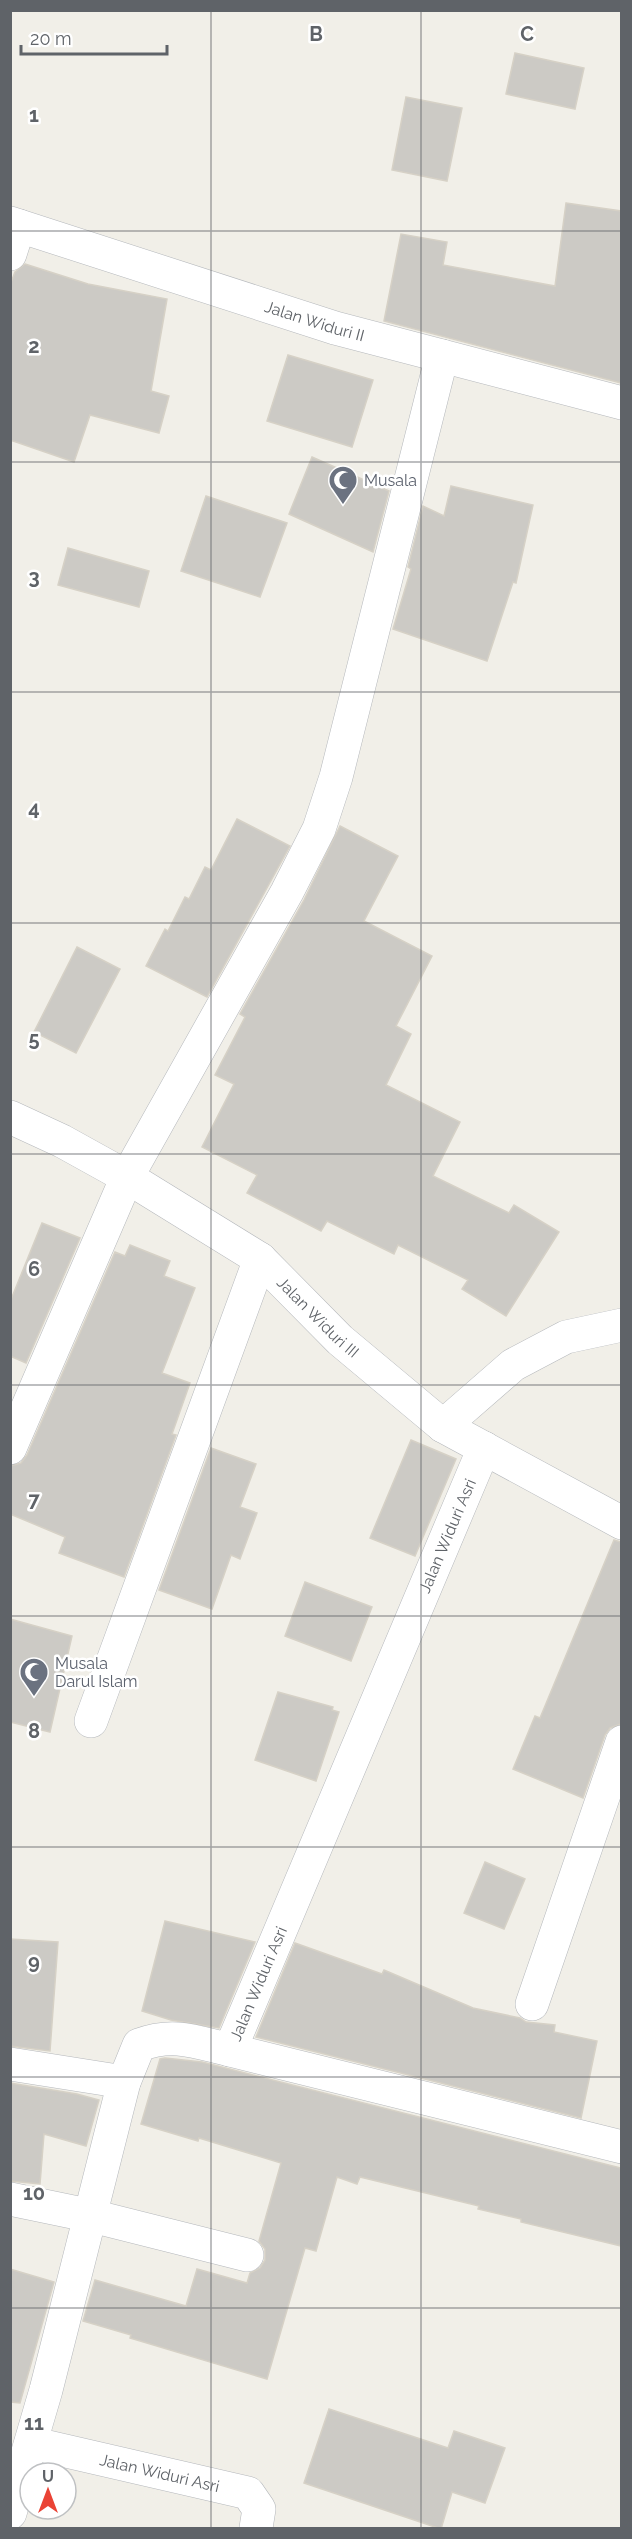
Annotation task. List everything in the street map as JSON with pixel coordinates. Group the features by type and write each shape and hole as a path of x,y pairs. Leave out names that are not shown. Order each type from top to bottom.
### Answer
{"street":[{"name":"Jalan Widuri II","path":"13,234 335,328 621,402"},
{"path":"10,1448 127,1177 287,892 319,829 341,756 442,356"},
{"name":"Jalan Widuri III","path":"10,1118 62,1141 127,1177 260,1259 340,1340 443,1426 621,1523"},
{"path":"91,1721 260,1259"},
{"path":"443,1426 513,1365 566,1337 621,1325"},
{"name":"Jalan Widuri Asri","path":"10,2513 31,2444 92,2216 124,2082 139,2045 152,2040 177,2037 230,2050 484,1448"},
{"path":"532,2004 621,1742"},
{"path":"230,2050 621,2147"},
{"path":"10,2064 124,2082"},
{"path":"10,2199 92,2216 247,2255"},
{"name":"Jalan Widuri Asri","path":"31,2444 248,2493 259,2509 256,2529"}],"building":[{"path":"515,53 584,68 575,109 506,94"},
{"path":"406,97 462,108 447,181 392,170"},
{"path":"566,203 621,211 621,383 384,321 401,234 447,242 443,265 555,286"},
{"path":"25,264 88,284 167,299 151,391 169,396 159,433 90,415 74,462 10,440 10,285 15,272"},
{"path":"288,355 373,380 352,447 267,421"},
{"name":"Musala","path":"312,457 389,491 373,552 289,514"},
{"path":"451,486 533,505 516,583 513,582 487,661 393,629 411,569 408,567 423,506 444,516"},
{"path":"206,496 287,523 260,597 181,571"},
{"path":"68,548 149,571 139,607 58,585"},
{"path":"237,819 290,846 207,997 146,966 165,929 168,931 185,897 189,899 205,867 211,870"},
{"path":"340,826 398,856 364,921 432,956 396,1026 411,1034 386,1085 460,1122 433,1176 509,1213 514,1205 559,1232 506,1316 462,1289 468,1280 398,1245 394,1254 327,1221 321,1231 247,1193 257,1175 202,1147 234,1084 215,1075 245,1017 240,1014 304,900"},
{"path":"77,947 120,969 76,1053 34,1032"},
{"path":"42,1223 80,1238 26,1363 10,1356 10,1302"},
{"path":"130,1245 170,1261 164,1276 195,1288 162,1373 190,1383 172,1434 176,1435 124,1577 59,1553 65,1537 10,1514 10,1466 21,1463 27,1455 115,1252 125,1256"},
{"path":"411,1440 456,1459 415,1556 370,1538"},
{"path":"211,1448 256,1464 240,1507 257,1513 240,1559 231,1555 212,1609 159,1590"},
{"path":"614,1540 621,1542 621,1724 610,1728 605,1735 583,1798 513,1769 535,1716 540,1718"},
{"path":"305,1582 372,1607 351,1661 285,1636"},
{"path":"10,1619 72,1636 50,1732 10,1722"},
{"path":"278,1692 333,1707 332,1710 339,1712 316,1781 255,1760"},
{"path":"485,1862 525,1879 504,1929 464,1913"},
{"path":"165,1921 255,1942 219,2028 171,2020 142,2011"},
{"path":"10,1939 58,1942 50,2051 10,2046"},
{"path":"295,1943 382,1974 384,1970 473,2008 520,2018 526,2022 555,2025 554,2032 597,2041 581,2118 256,2037"},
{"path":"160,2059 202,2062 621,2168 621,2246 521,2222 521,2219 478,2209 479,2206 360,2177 357,2184 337,2177 316,2251 305,2248 267,2379 130,2338 131,2335 83,2321 95,2280 186,2306 197,2269 247,2283 250,2273 260,2268 265,2260 265,2249 259,2241 281,2163 199,2138 198,2141 141,2124"},
{"path":"10,2083 99,2100 86,2146 44,2134 40,2184 10,2181"},
{"path":"10,2269 54,2282 20,2403 10,2402"},
{"path":"329,2409 448,2448 454,2431 505,2448 485,2503 452,2492 441,2529 304,2483"}],"place":[{"name":"Musala","path":"343,506"},
{"name":"Musala Darul Islam","path":"34,1698"}]}
